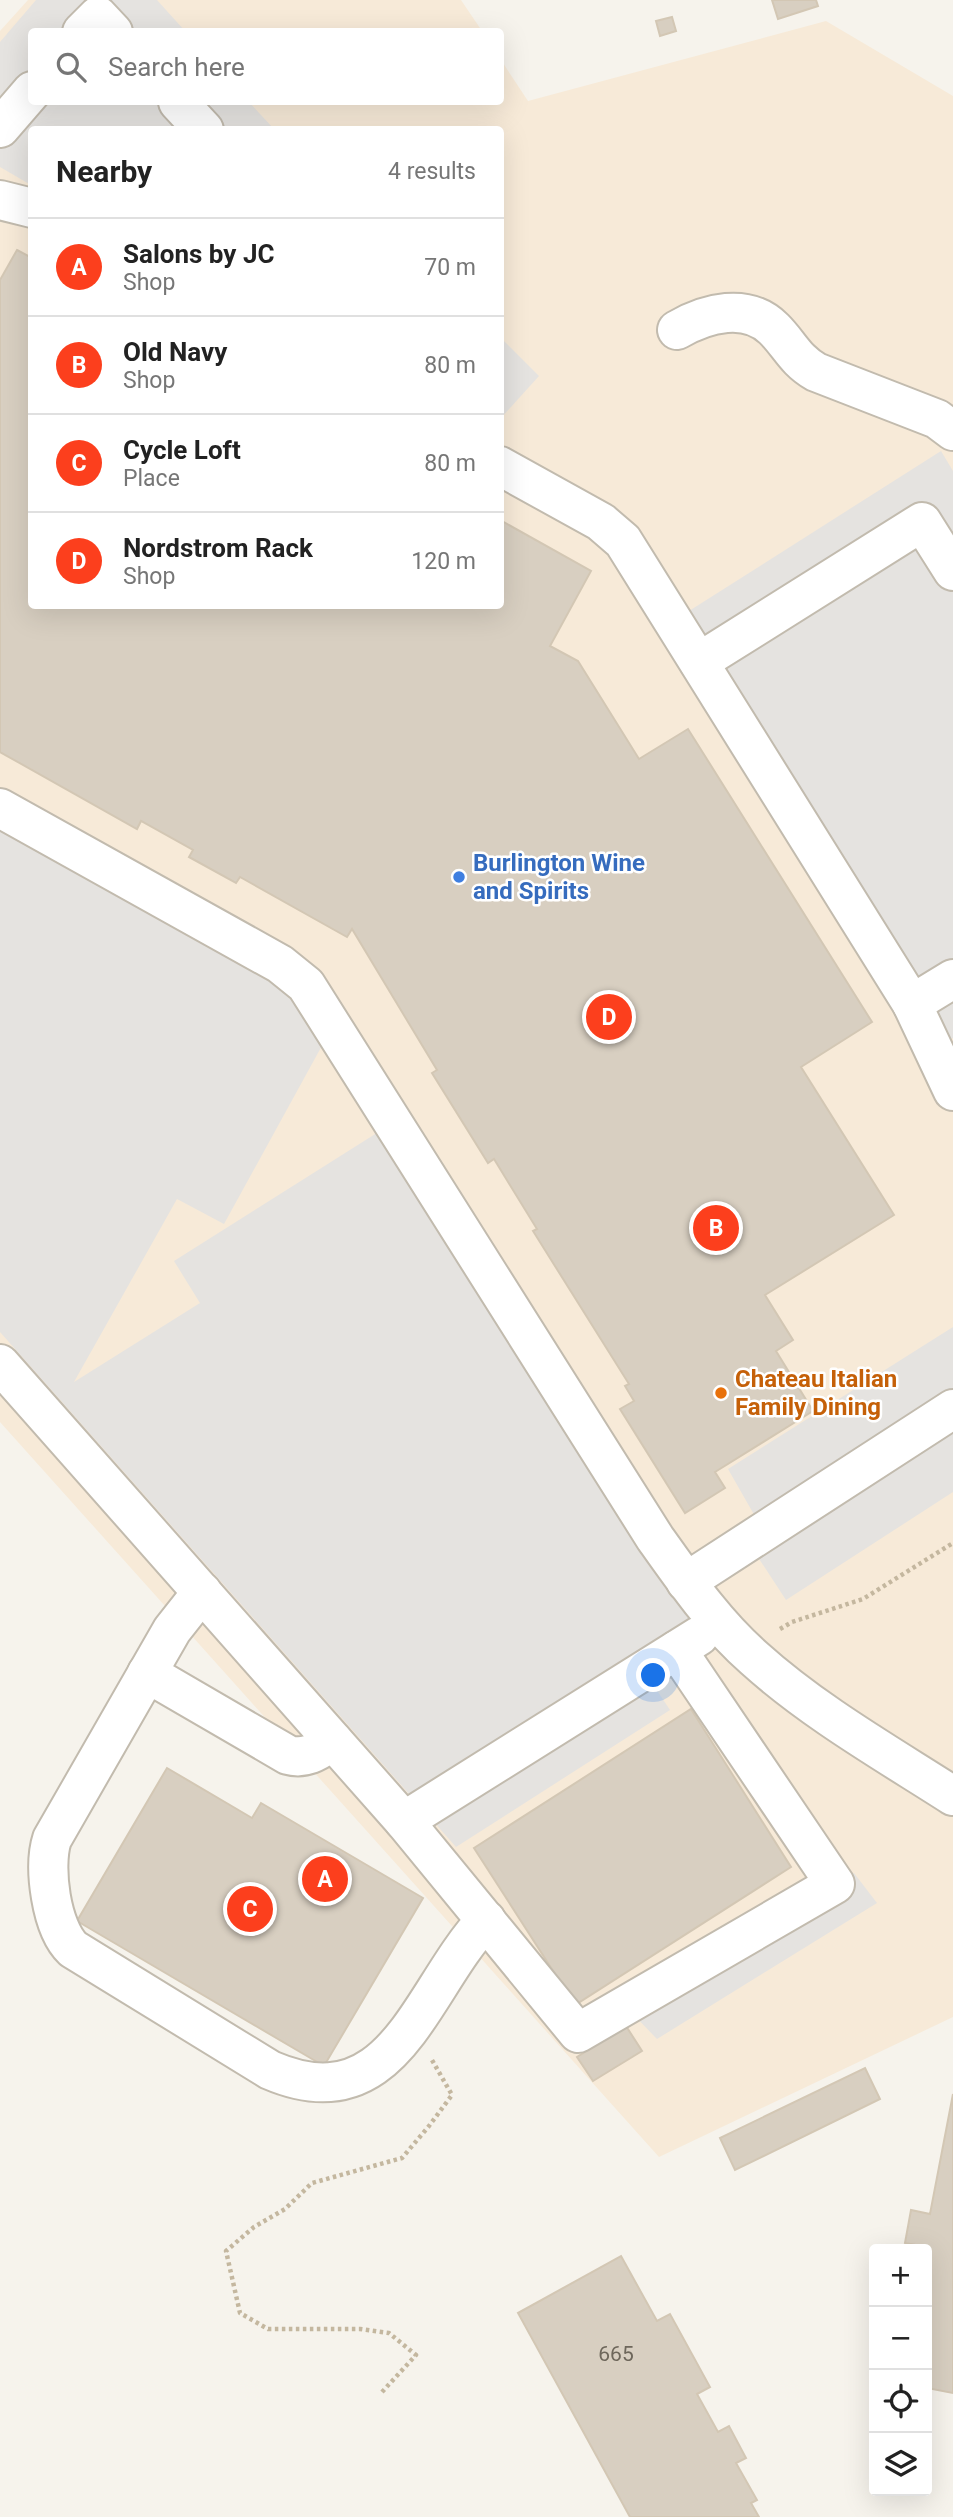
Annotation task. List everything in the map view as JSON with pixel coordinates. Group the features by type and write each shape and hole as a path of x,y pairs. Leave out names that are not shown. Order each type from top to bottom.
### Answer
{"lane":[{"path":"86,28 99,16 110,28"},
{"path":"0,128 28,96"},
{"path":"181,105 200,126"},
{"path":"0,200 28,207"},
{"path":"677,330 707,316 738,313 754,316 776,330 797,359 816,372 937,419 953,431"},
{"path":"504,468 586,513 623,541 912,1004 953,1091"},
{"path":"699,662 922,522 953,570"},
{"path":"0,808 280,964 306,985 655,1538 686,1582 754,1658 810,1703 953,1796"},
{"path":"912,1004 953,979"},
{"path":"0,1364 404,1821 578,2033 835,1884 677,1650"},
{"path":"686,1582 953,1409"},
{"path":"202,1592 176,1623 52,1839 48,1869 56,1921 64,1941 270,2070 292,2078 332,2082 363,2073 378,2065 391,2053 412,2026 455,1957 486,1920"},
{"path":"404,1821 720,1623"},
{"path":"147,1673 288,1755 298,1758 307,1756 333,1741"}],"path":[{"path":"754,1658 780,1628 863,1599 953,1542"},
{"path":"383,2392 416,2354 389,2333 360,2329 268,2329 240,2313 226,2251 254,2227 285,2209 312,2183 402,2158 429,2126 452,2095 412,2026"}],"shaded area":[{"path":"28,0 461,0 480,28 28,28 28,105 504,105 504,65 528,101 826,21 953,96 953,2017 659,2157 0,1422 0,31"},
{"path":"36,0 157,0 182,28 28,28 28,105 252,105 271,126 28,126 28,183 0,167 0,42"},
{"path":"504,341 539,376 504,415"},
{"path":"941,451 953,471 951,1039 689,611"},
{"path":"0,826 275,979 324,1042 224,1224 177,1199 74,1382 200,1303 174,1261 380,1131 700,1636 644,1671 670,1710 456,1847 0,1332"},
{"path":"953,1327 953,1492 786,1600 748,1542 764,1532 728,1469"},
{"path":"854,1873 877,1903 657,2039 627,2008"}],"building":[{"path":"772,0 816,0 818,6 778,19"},
{"path":"672,17 676,31 660,36 656,21"},
{"path":"17,250 28,256 28,609 504,609 504,522 591,571 550,646 578,661 639,759 688,729 872,1022 801,1067 894,1215 765,1295 793,1340 776,1351 813,1411 715,1472 725,1488 685,1513 620,1409 634,1401 625,1386 629,1384 533,1231 537,1229 494,1159 488,1163 432,1073 437,1070 352,929 347,937 240,877 236,883 189,857 193,850 141,821 137,829 0,752 0,280"},
{"path":"691,1709 791,1867 575,2005 474,1848"},
{"path":"167,1768 252,1818 261,1803 423,1898 324,2066 77,1921"},
{"path":"626,2026 642,2051 593,2081 577,2057"},
{"path":"865,2068 880,2099 735,2170 720,2138"},
{"path":"953,2094 953,2393 932,2389 932,2244 905,2243 911,2210 930,2214"},
{"path":"621,2256 657,2321 670,2314 710,2387 697,2394 718,2432 729,2426 746,2458 736,2463 757,2500 751,2503 759,2517 630,2517 518,2313"}],"place":[{"name":"Burlington Wine and Spirits","path":"459,877"},
{"name":"Nordstrom Rack","path":"609,1017"},
{"name":"Old Navy","path":"716,1228"},
{"name":"Chateau Italian Family Dining","path":"721,1393"},
{"name":"Salons by JC","path":"325,1879"},
{"name":"Cycle Loft","path":"250,1909"}]}
